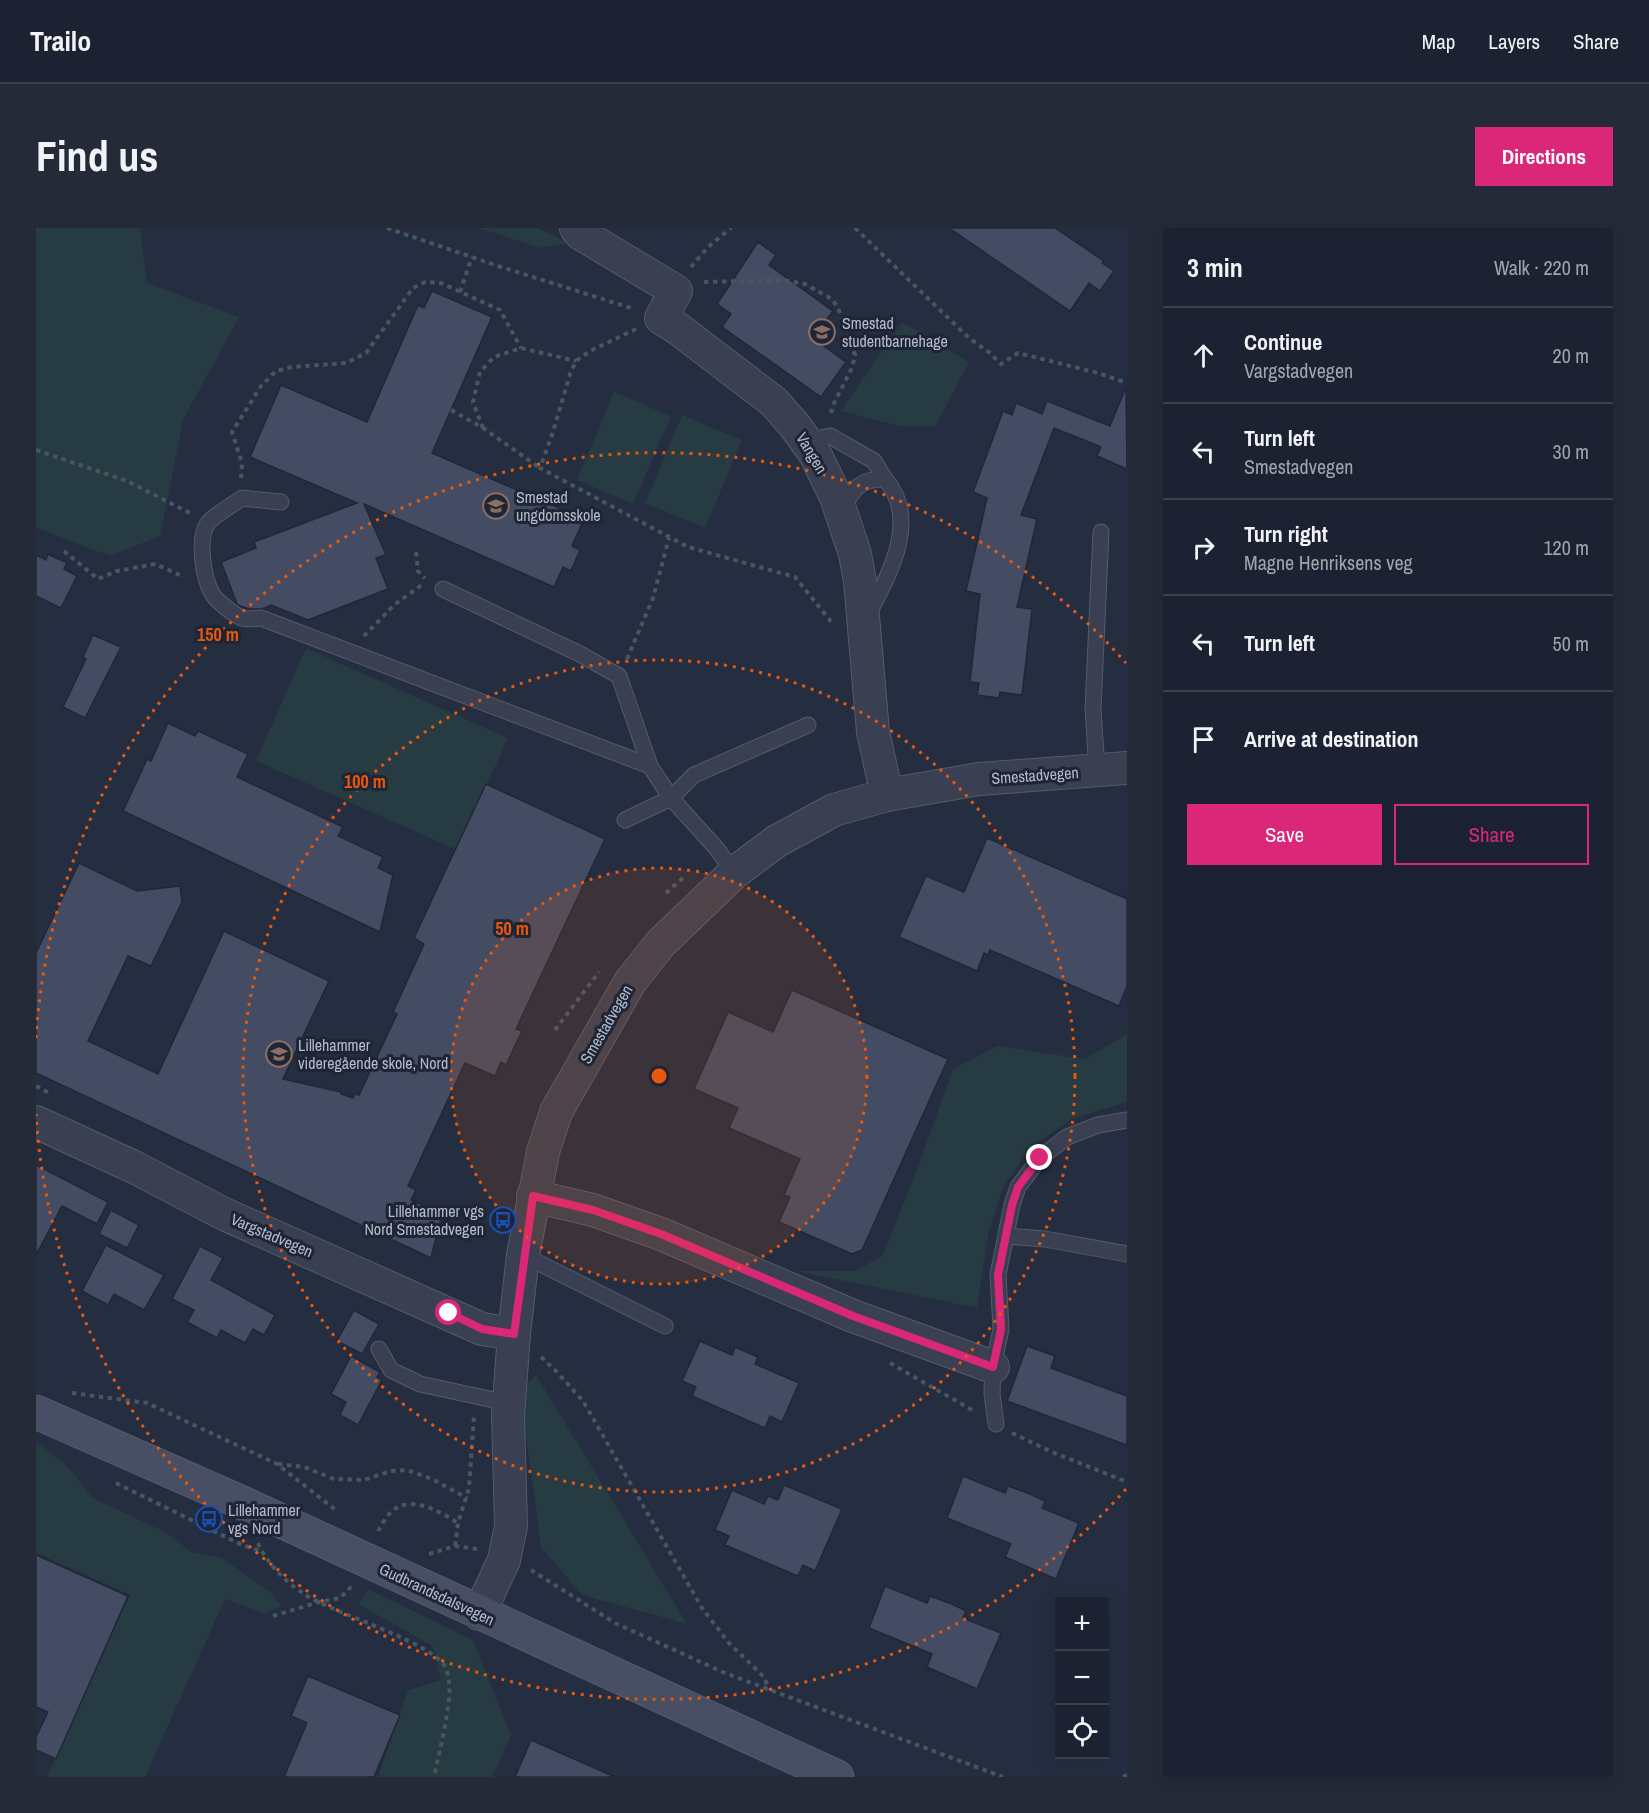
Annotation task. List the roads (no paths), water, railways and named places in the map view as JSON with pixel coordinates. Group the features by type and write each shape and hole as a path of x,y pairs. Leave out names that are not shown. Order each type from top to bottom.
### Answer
{"main road":[{"name":"Gudbrandsdalsvegen","path":"36,1412 238,1501 478,1614 837,1777"}],"street":[{"name":"Vangen","path":"576,228 581,234 675,294 795,426 818,438 815,454 836,497 855,554 849,625 887,795"},
{"name":"Smestadvegen","path":"478,1614 504,1560 511,1526 508,1402 523,1255 543,1152 556,1113 630,982 661,943 734,873 777,841 834,810 887,795 980,779 1112,769"},
{"name":"Vargstadvegen","path":"36,1122 134,1167 224,1214 482,1329 514,1334"},
{"path":"533,1196 593,1210 661,1234 853,1316 993,1367"}],"lane":[{"path":"818,438 874,460 892,487 900,505 901,531 893,567 849,625"},
{"path":"841,511 854,489 863,482 871,479 885,479"},
{"path":"281,502 242,498 208,522 201,542 204,565 214,597 243,618 261,618 650,766"},
{"path":"1101,532 1093,709 1112,769"},
{"path":"443,589 580,654 619,676 634,714 650,766 671,798 717,849 734,873"},
{"path":"625,820 671,798 694,775 808,725"},
{"path":"996,1424 992,1394 993,1367 1001,1329 998,1275 1012,1205 1018,1187 1040,1158 1067,1137 1098,1125 1127,1120"},
{"path":"1006,1236 1045,1239 1127,1254"},
{"path":"523,1255 665,1326"},
{"path":"379,1349 390,1370 420,1384 508,1402"}],"place":[{"name":"Smestad studentbarnehage","path":"822,332"},
{"name":"Smestad ungdomsskole","path":"496,506"},
{"name":"Lillehammer videregående skole, Nord","path":"279,1054"},
{"name":"Lillehammer vgs Nord Smestadvegen","path":"503,1220"},
{"name":"Lillehammer vgs Nord","path":"209,1519"}]}
